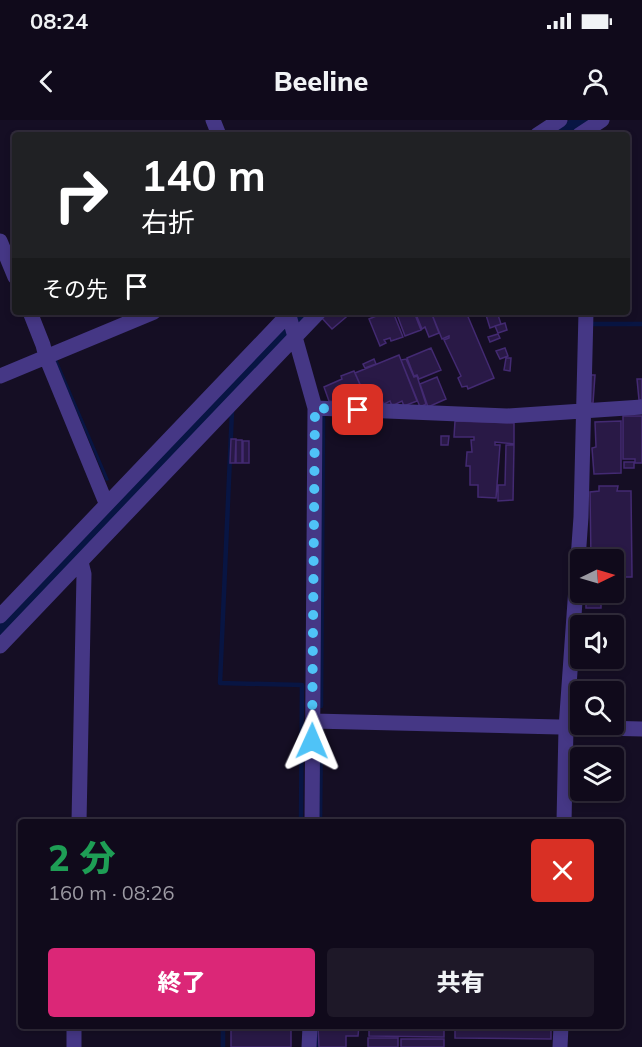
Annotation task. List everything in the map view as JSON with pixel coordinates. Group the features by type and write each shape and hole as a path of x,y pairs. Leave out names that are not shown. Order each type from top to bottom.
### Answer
{"street":[{"path":"586,132 602,120"},
{"path":"541,132 556,121"},
{"path":"0,241 12,270"},
{"path":"31,315 106,503"},
{"path":"0,376 147,315"},
{"path":"0,616 287,315"},
{"path":"288,315 315,408 312,819"},
{"path":"0,646 294,334 316,315"},
{"path":"564,819 566,728 581,517 586,315"},
{"path":"315,408 507,416 642,407"},
{"path":"79,819 84,574 81,562"},
{"path":"312,721 642,729"},
{"path":"74,1029 74,1047"},
{"path":"309,1047 310,1029"},
{"path":"560,1047 561,1029"}],"shaded area":[{"path":"569,120 595,120 577,132 551,132"},
{"path":"292,315 310,315 0,641 0,621"},
{"path":"56,357 109,480 106,481 54,358"}],"building":[{"path":"323,315 348,315 332,329 321,317"},
{"path":"379,315 394,315 403,337 391,341 390,338 384,340 386,343 380,346 369,319"},
{"path":"397,315 415,315 421,330 405,336"},
{"path":"416,315 432,315 439,333 429,337 425,327 422,329"},
{"path":"432,315 467,315 494,378 468,389 467,386 462,387 458,378 461,376 444,340 449,336 442,339"},
{"path":"486,315 498,315 501,324 490,328"},
{"path":"505,323 507,330 498,333 495,326"},
{"path":"498,334 500,338 490,342 488,337"},
{"path":"431,348 441,370 419,379 417,375 414,376 407,358"},
{"path":"505,348 508,356 500,359 496,351"},
{"path":"399,355 417,401 404,406 402,401 392,406 390,401 384,404 381,399 369,404 355,373"},
{"path":"506,358 511,358 510,371 504,370"},
{"path":"374,359 376,364 365,368 363,364"},
{"path":"406,359 414,377 417,376 426,404 420,407 401,360"},
{"path":"354,371 368,403 329,401 324,387"},
{"path":"589,375 595,375 593,403 588,403"},
{"path":"437,377 446,399 428,407 420,384"},
{"path":"637,379 642,379 642,400 639,400"},
{"path":"623,416 642,416 642,463 635,463 635,459 623,459"},
{"path":"455,421 514,423 514,444 495,442 495,445 500,445 496,498 478,497 478,485 470,485 470,466 466,466 467,452 472,452 471,440 474,440 474,437 454,437"},
{"path":"621,421 621,473 594,474 592,448 596,447 595,422"},
{"path":"441,436 449,436 448,445 441,445"},
{"path":"231,439 236,439 235,463 230,463"},
{"path":"236,440 242,440 242,463 236,463"},
{"path":"243,441 249,441 249,463 243,463"},
{"path":"506,445 514,445 513,500 498,501 498,485 505,485"},
{"path":"624,462 634,462 634,468 624,468"},
{"path":"599,486 618,486 617,491 631,491 632,577 624,577 624,549 591,549 590,492 599,491"},
{"path":"586,603 601,603 601,608 586,608"},
{"path":"231,1029 291,1029 291,1047 231,1047"},
{"path":"318,1029 359,1029 358,1036 346,1036 346,1047 319,1047"},
{"path":"369,1029 444,1029 444,1037 369,1036"},
{"path":"455,1029 551,1029 551,1039 455,1038"},
{"path":"368,1038 398,1038 398,1047 368,1047"},
{"path":"401,1039 444,1039 444,1047 401,1047"}],"waterway":[{"path":"590,324 642,324"},
{"path":"232,411 220,683 302,685 301,819"},
{"path":"321,706 323,418"},
{"path":"320,819 321,730"},
{"path":"223,1029 223,1047"},
{"path":"317,1029 317,1047"}],"route":[{"path":"312,741 315,408 358,410"}]}
